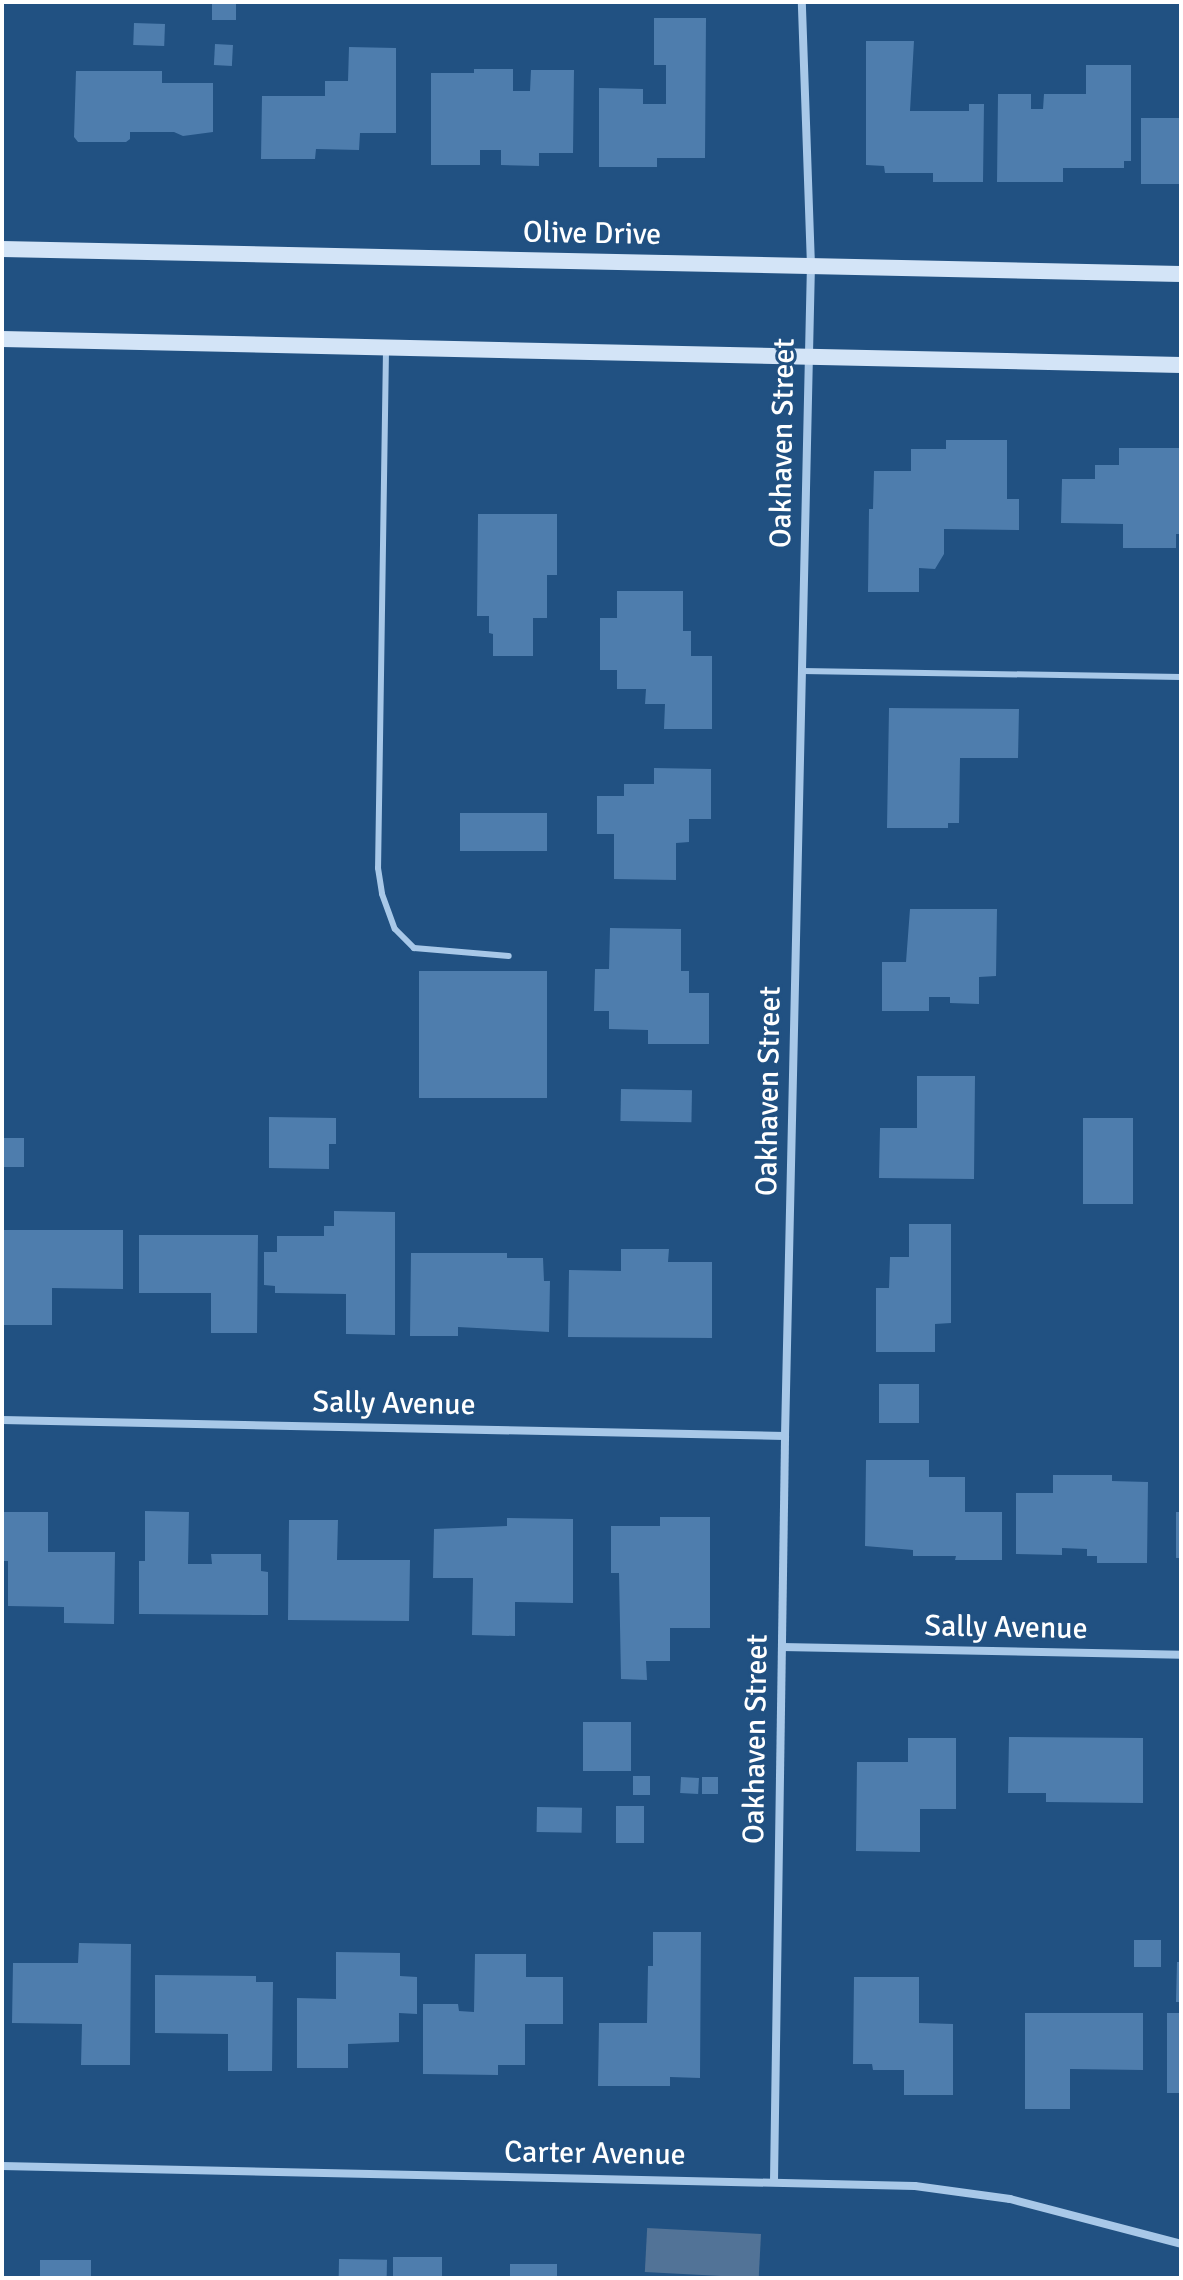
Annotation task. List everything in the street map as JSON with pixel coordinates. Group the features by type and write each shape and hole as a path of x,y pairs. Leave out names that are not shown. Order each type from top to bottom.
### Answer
{"main road":[{"name":"Olive Drive","path":"2,249 1181,274"},
{"path":"2,339 1181,365"}],"street":[{"name":"Oakhaven Street","path":"774,2181 785,1436 811,266 802,2"},
{"name":"Sally Avenue","path":"2,1420 785,1436"},
{"name":"Sally Avenue","path":"782,1647 1181,1655"},
{"name":"Carter Avenue","path":"2,2166 915,2186 1010,2199 1181,2244"}],"lane":[{"path":"386,348 378,868 382,894 395,929 414,948 509,956"},
{"path":"802,671 1181,677"}],"water":[{"path":"647,2228 761,2234 759,2278 645,2272"}],"building":[{"path":"212,2 236,2 236,20 212,20"},
{"path":"654,18 706,18 705,158 657,158 657,167 599,167 599,88 643,89 643,104 666,104 666,65 654,65"},
{"path":"134,23 165,24 164,46 133,45"},
{"path":"866,41 914,41 910,111 969,111 969,104 984,104 983,182 933,182 933,173 885,173 884,166 866,165"},
{"path":"215,44 233,45 232,66 214,65"},
{"path":"349,47 396,48 396,133 360,133 359,150 316,149 315,159 261,159 262,96 325,96 325,81 348,81"},
{"path":"1086,65 1131,65 1131,161 1124,161 1124,168 1063,168 1063,182 997,182 998,94 1031,94 1031,109 1043,109 1044,94 1086,94"},
{"path":"474,69 513,69 513,91 530,91 531,70 574,70 573,153 539,153 539,166 501,165 501,150 480,150 480,165 431,165 431,73 474,73"},
{"path":"76,71 162,71 162,83 213,83 213,132 183,136 174,132 130,132 130,139 126,142 78,142 74,137"},
{"path":"1141,118 1181,118 1181,184 1141,184"},
{"path":"946,440 1007,440 1007,499 1019,499 1019,530 944,529 944,554 935,569 919,568 919,592 868,592 869,509 873,509 874,471 911,471 911,449 946,449"},
{"path":"1119,448 1181,448 1181,534 1176,534 1176,548 1123,548 1123,524 1061,523 1062,479 1095,479 1095,465 1119,465"},
{"path":"478,514 557,514 557,575 547,575 547,618 533,618 533,656 493,656 489,616 477,616"},
{"path":"617,591 683,591 683,631 691,631 691,656 712,656 712,729 664,729 665,704 645,704 646,689 617,689 617,670 600,670 600,618 617,618"},
{"path":"889,708 1019,709 1018,758 960,758 959,823 948,823 948,828 887,828"},
{"path":"654,768 711,769 711,819 689,819 689,842 676,843 676,880 614,879 614,834 597,834 597,796 624,796 624,784 654,784"},
{"path":"460,813 547,813 547,851 460,851"},
{"path":"910,909 997,909 996,976 979,977 979,1004 950,1003 950,997 929,997 929,1011 882,1011 882,962 906,962"},
{"path":"610,928 681,929 681,971 689,971 689,993 709,993 709,1044 648,1044 648,1030 609,1029 609,1011 594,1011 595,969 609,969"},
{"path":"419,971 547,971 547,1098 419,1098"},
{"path":"917,1076 975,1076 974,1179 879,1178 880,1128 917,1128"},
{"path":"621,1089 692,1090 691,1122 620,1121"},
{"path":"269,1117 336,1118 336,1144 329,1144 329,1169 269,1168"},
{"path":"1083,1118 1133,1118 1133,1204 1083,1204"},
{"path":"2,1138 24,1138 24,1167 2,1167"},
{"path":"334,1211 395,1212 395,1335 346,1334 346,1294 275,1293 275,1286 264,1285 264,1252 277,1252 277,1236 324,1236 324,1226 334,1226"},
{"path":"909,1224 951,1224 951,1323 935,1324 935,1352 876,1352 876,1288 889,1288 890,1257 909,1257"},
{"path":"2,1230 123,1230 123,1289 52,1288 52,1325 4,1325"},
{"path":"139,1235 258,1235 257,1333 211,1333 211,1293 139,1293"},
{"path":"621,1249 669,1249 668,1262 712,1262 712,1338 568,1337 569,1270 621,1271"},
{"path":"411,1253 507,1253 507,1258 543,1258 544,1281 550,1281 549,1332 458,1327 458,1336 410,1336"},
{"path":"879,1384 919,1384 919,1423 879,1423"},
{"path":"866,1460 929,1460 929,1477 965,1477 965,1512 1002,1512 1002,1560 913,1556 913,1550 865,1546"},
{"path":"1053,1475 1112,1475 1112,1481 1148,1482 1147,1563 1097,1563 1097,1556 1087,1556 1087,1549 1062,1548 1062,1555 1016,1554 1016,1493 1053,1493"},
{"path":"145,1511 189,1512 188,1564 212,1564 211,1554 261,1554 261,1571 268,1572 268,1615 139,1614 139,1561 145,1561"},
{"path":"2,1512 48,1512 48,1552 115,1552 114,1624 64,1623 64,1607 8,1606 8,1561 2,1561"},
{"path":"1176,1512 1181,1512 1181,1558 1176,1558"},
{"path":"660,1517 710,1517 710,1628 670,1628 670,1661 646,1661 647,1680 621,1679 619,1573 611,1573 611,1526 660,1526"},
{"path":"507,1518 573,1519 573,1603 515,1602 515,1636 472,1635 473,1578 433,1578 434,1529 507,1526"},
{"path":"289,1520 338,1520 337,1560 410,1560 409,1621 288,1620"},
{"path":"583,1722 631,1722 631,1771 583,1771"},
{"path":"1009,1737 1143,1738 1143,1803 1046,1802 1046,1793 1008,1793"},
{"path":"908,1738 956,1738 956,1809 920,1809 920,1852 856,1851 857,1762 908,1762"},
{"path":"633,1776 650,1776 650,1795 633,1795"},
{"path":"681,1777 699,1778 698,1794 680,1793"},
{"path":"702,1777 718,1777 718,1794 702,1794"},
{"path":"616,1806 644,1806 644,1843 616,1843"},
{"path":"537,1807 582,1808 582,1833 537,1832"},
{"path":"653,1932 701,1932 700,2078 670,2077 670,2086 598,2086 599,2023 647,2023 648,1966 653,1966"},
{"path":"1134,1940 1161,1940 1161,1967 1134,1967"},
{"path":"79,1943 131,1944 130,2065 81,2065 82,2024 12,2023 13,1963 78,1963"},
{"path":"336,1952 400,1953 400,1976 417,1977 417,2014 399,2013 399,2042 348,2044 348,2068 297,2068 297,1998 336,1999"},
{"path":"475,1954 526,1954 526,1977 563,1977 563,2024 525,2024 525,2065 498,2065 498,2075 423,2074 423,2004 458,2004 459,2011 474,2012"},
{"path":"1177,1962 1181,1962 1181,2002 1176,2002"},
{"path":"155,1975 256,1976 256,1982 273,1982 272,2071 228,2071 228,2034 155,2033"},
{"path":"854,1977 919,1977 919,2023 953,2024 953,2095 904,2095 904,2070 873,2070 872,2064 853,2064"},
{"path":"1025,2013 1143,2013 1143,2070 1070,2069 1070,2109 1025,2109"},
{"path":"1167,2013 1181,2013 1181,2093 1167,2093"},
{"path":"393,2257 442,2257 442,2278 393,2278"},
{"path":"339,2259 387,2260 387,2278 339,2278"},
{"path":"40,2260 91,2260 91,2278 40,2278"},
{"path":"510,2264 557,2264 557,2278 510,2278"}]}
